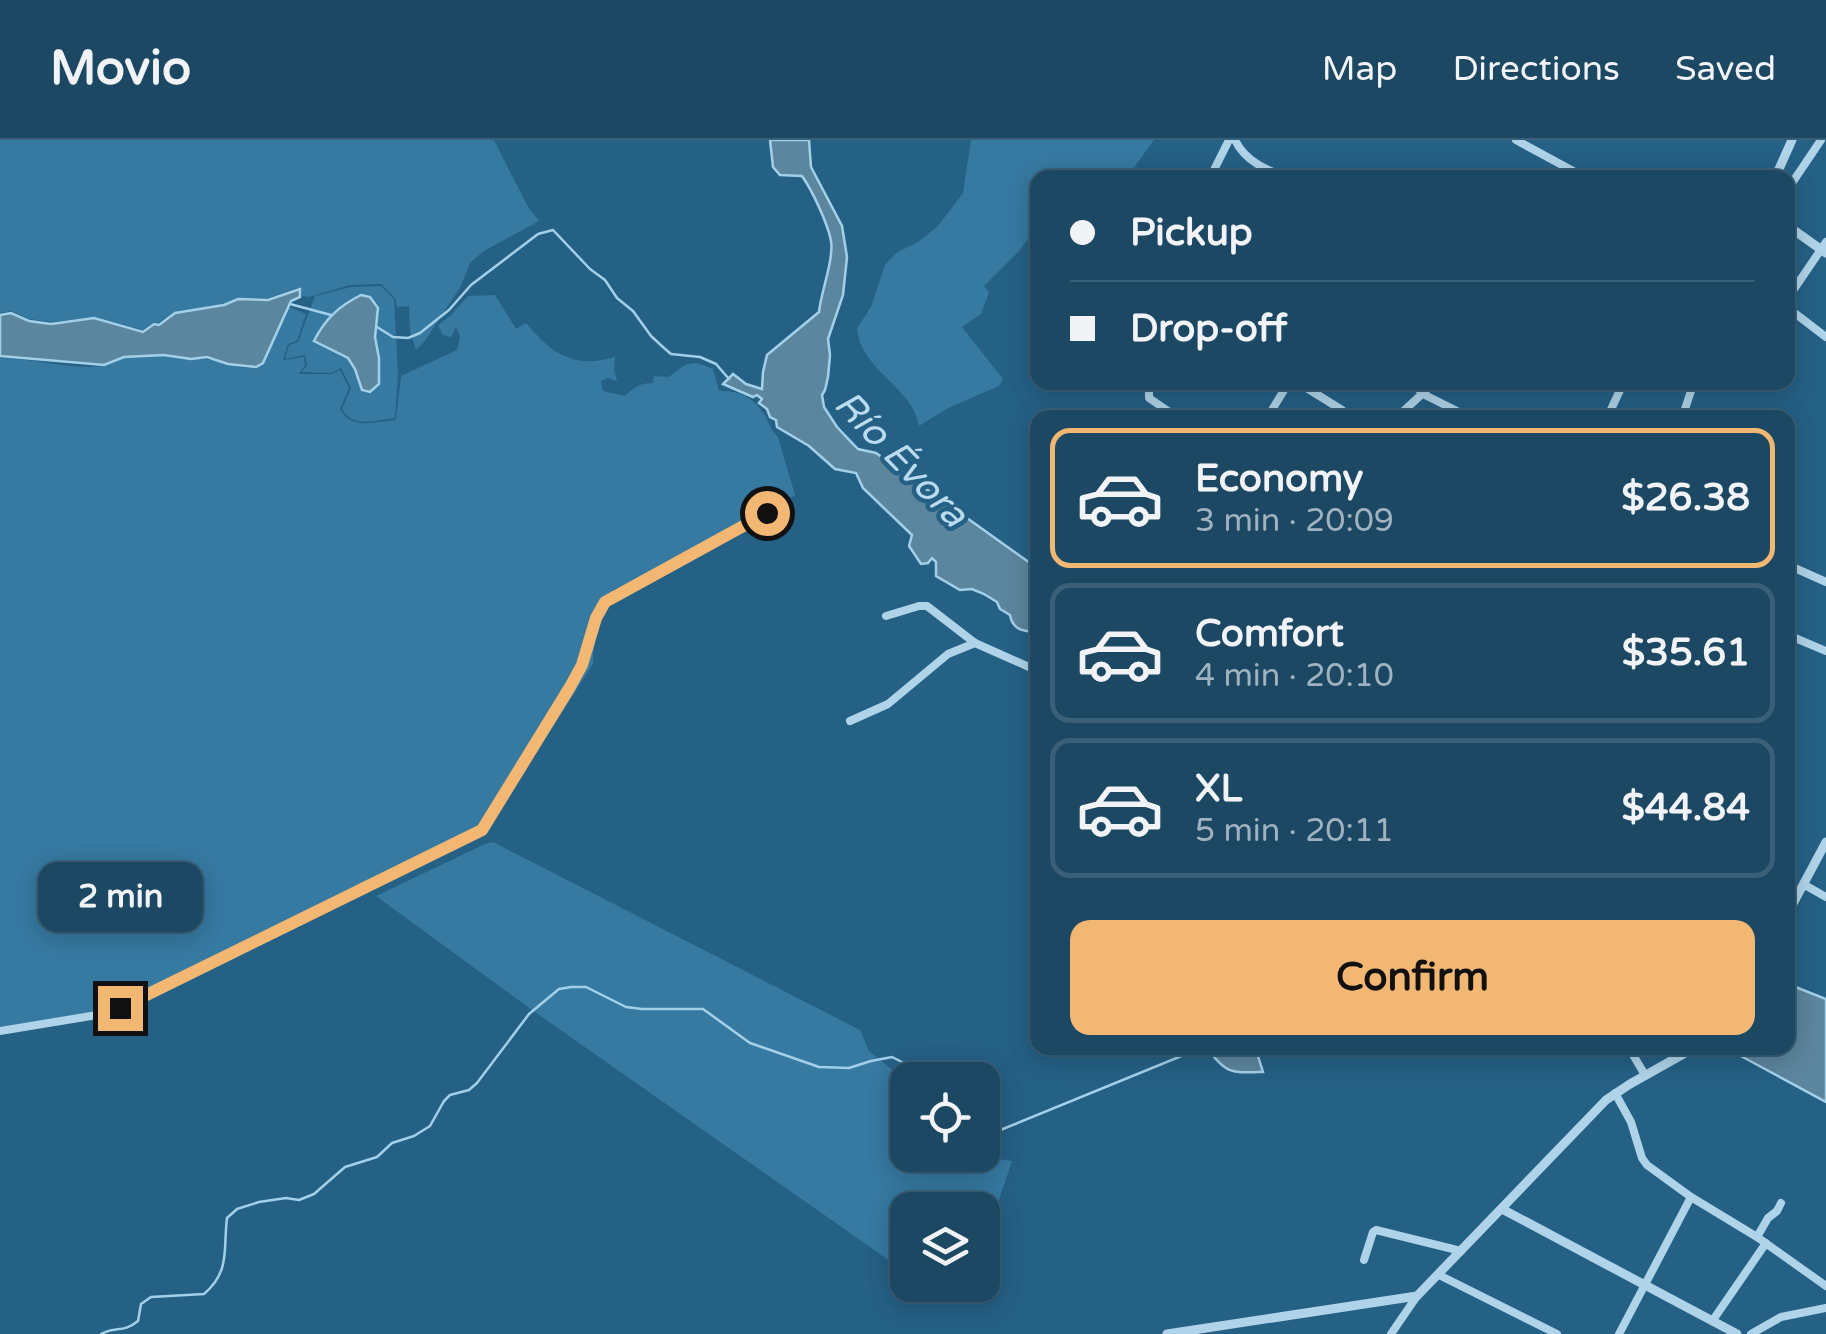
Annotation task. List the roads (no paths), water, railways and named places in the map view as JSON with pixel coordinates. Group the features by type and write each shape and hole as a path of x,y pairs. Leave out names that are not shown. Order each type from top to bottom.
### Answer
{"street":[{"path":"1215,170 1232,140 1249,159 1272,170"},
{"path":"1516,140 1571,170"},
{"path":"1779,170 1792,140"},
{"path":"1795,179 1822,140"},
{"path":"1795,230 1824,248 1795,288"},
{"path":"1795,314 1826,338"},
{"path":"1149,390 1149,398 1166,410"},
{"path":"1306,390 1338,410"},
{"path":"1419,390 1454,410"},
{"path":"1405,410 1427,390"},
{"path":"0,1031 97,1016 120,1008 482,830 582,665 605,602 767,513"},
{"path":"1795,567 1826,582"},
{"path":"886,616 927,606 975,644 1030,667"},
{"path":"1795,638 1826,651"},
{"path":"850,722 888,704 948,654 975,644"},
{"path":"1795,898 1826,842"},
{"path":"1802,884 1826,898"},
{"path":"1633,1055 1645,1075"},
{"path":"1391,1334 1417,1296 1596,1109 1615,1093 1681,1055"},
{"path":"1615,1093 1631,1122 1644,1162 1826,1286"},
{"path":"1619,1334 1691,1197"},
{"path":"1757,1237 1781,1203"},
{"path":"1502,1209 1737,1334"},
{"path":"1364,1260 1376,1230 1462,1251"},
{"path":"1712,1320 1766,1243"},
{"path":"1439,1275 1557,1334"},
{"path":"1166,1334 1417,1296"},
{"path":"1751,1334 1781,1317 1826,1308"}],"waterway":[{"path":"377,327 393,337 408,338 420,333 449,310 471,285 538,234 553,230 605,280 617,298 671,354 700,357 716,364 729,379"},
{"path":"290,304 331,315"},
{"path":"101,1334 138,1321 141,1304 151,1297 204,1294 222,1268 227,1218 237,1209 286,1198 299,1200 314,1194 345,1167 377,1157 392,1143 430,1126 444,1101 477,1083 529,1014 559,989 586,987 626,1007 703,1009 750,1043 819,1067 849,1068 892,1057 902,1062"},
{"path":"1000,1130 1184,1055"}],"water label":[{"name":"Río Évora","path":"901,459"}]}
